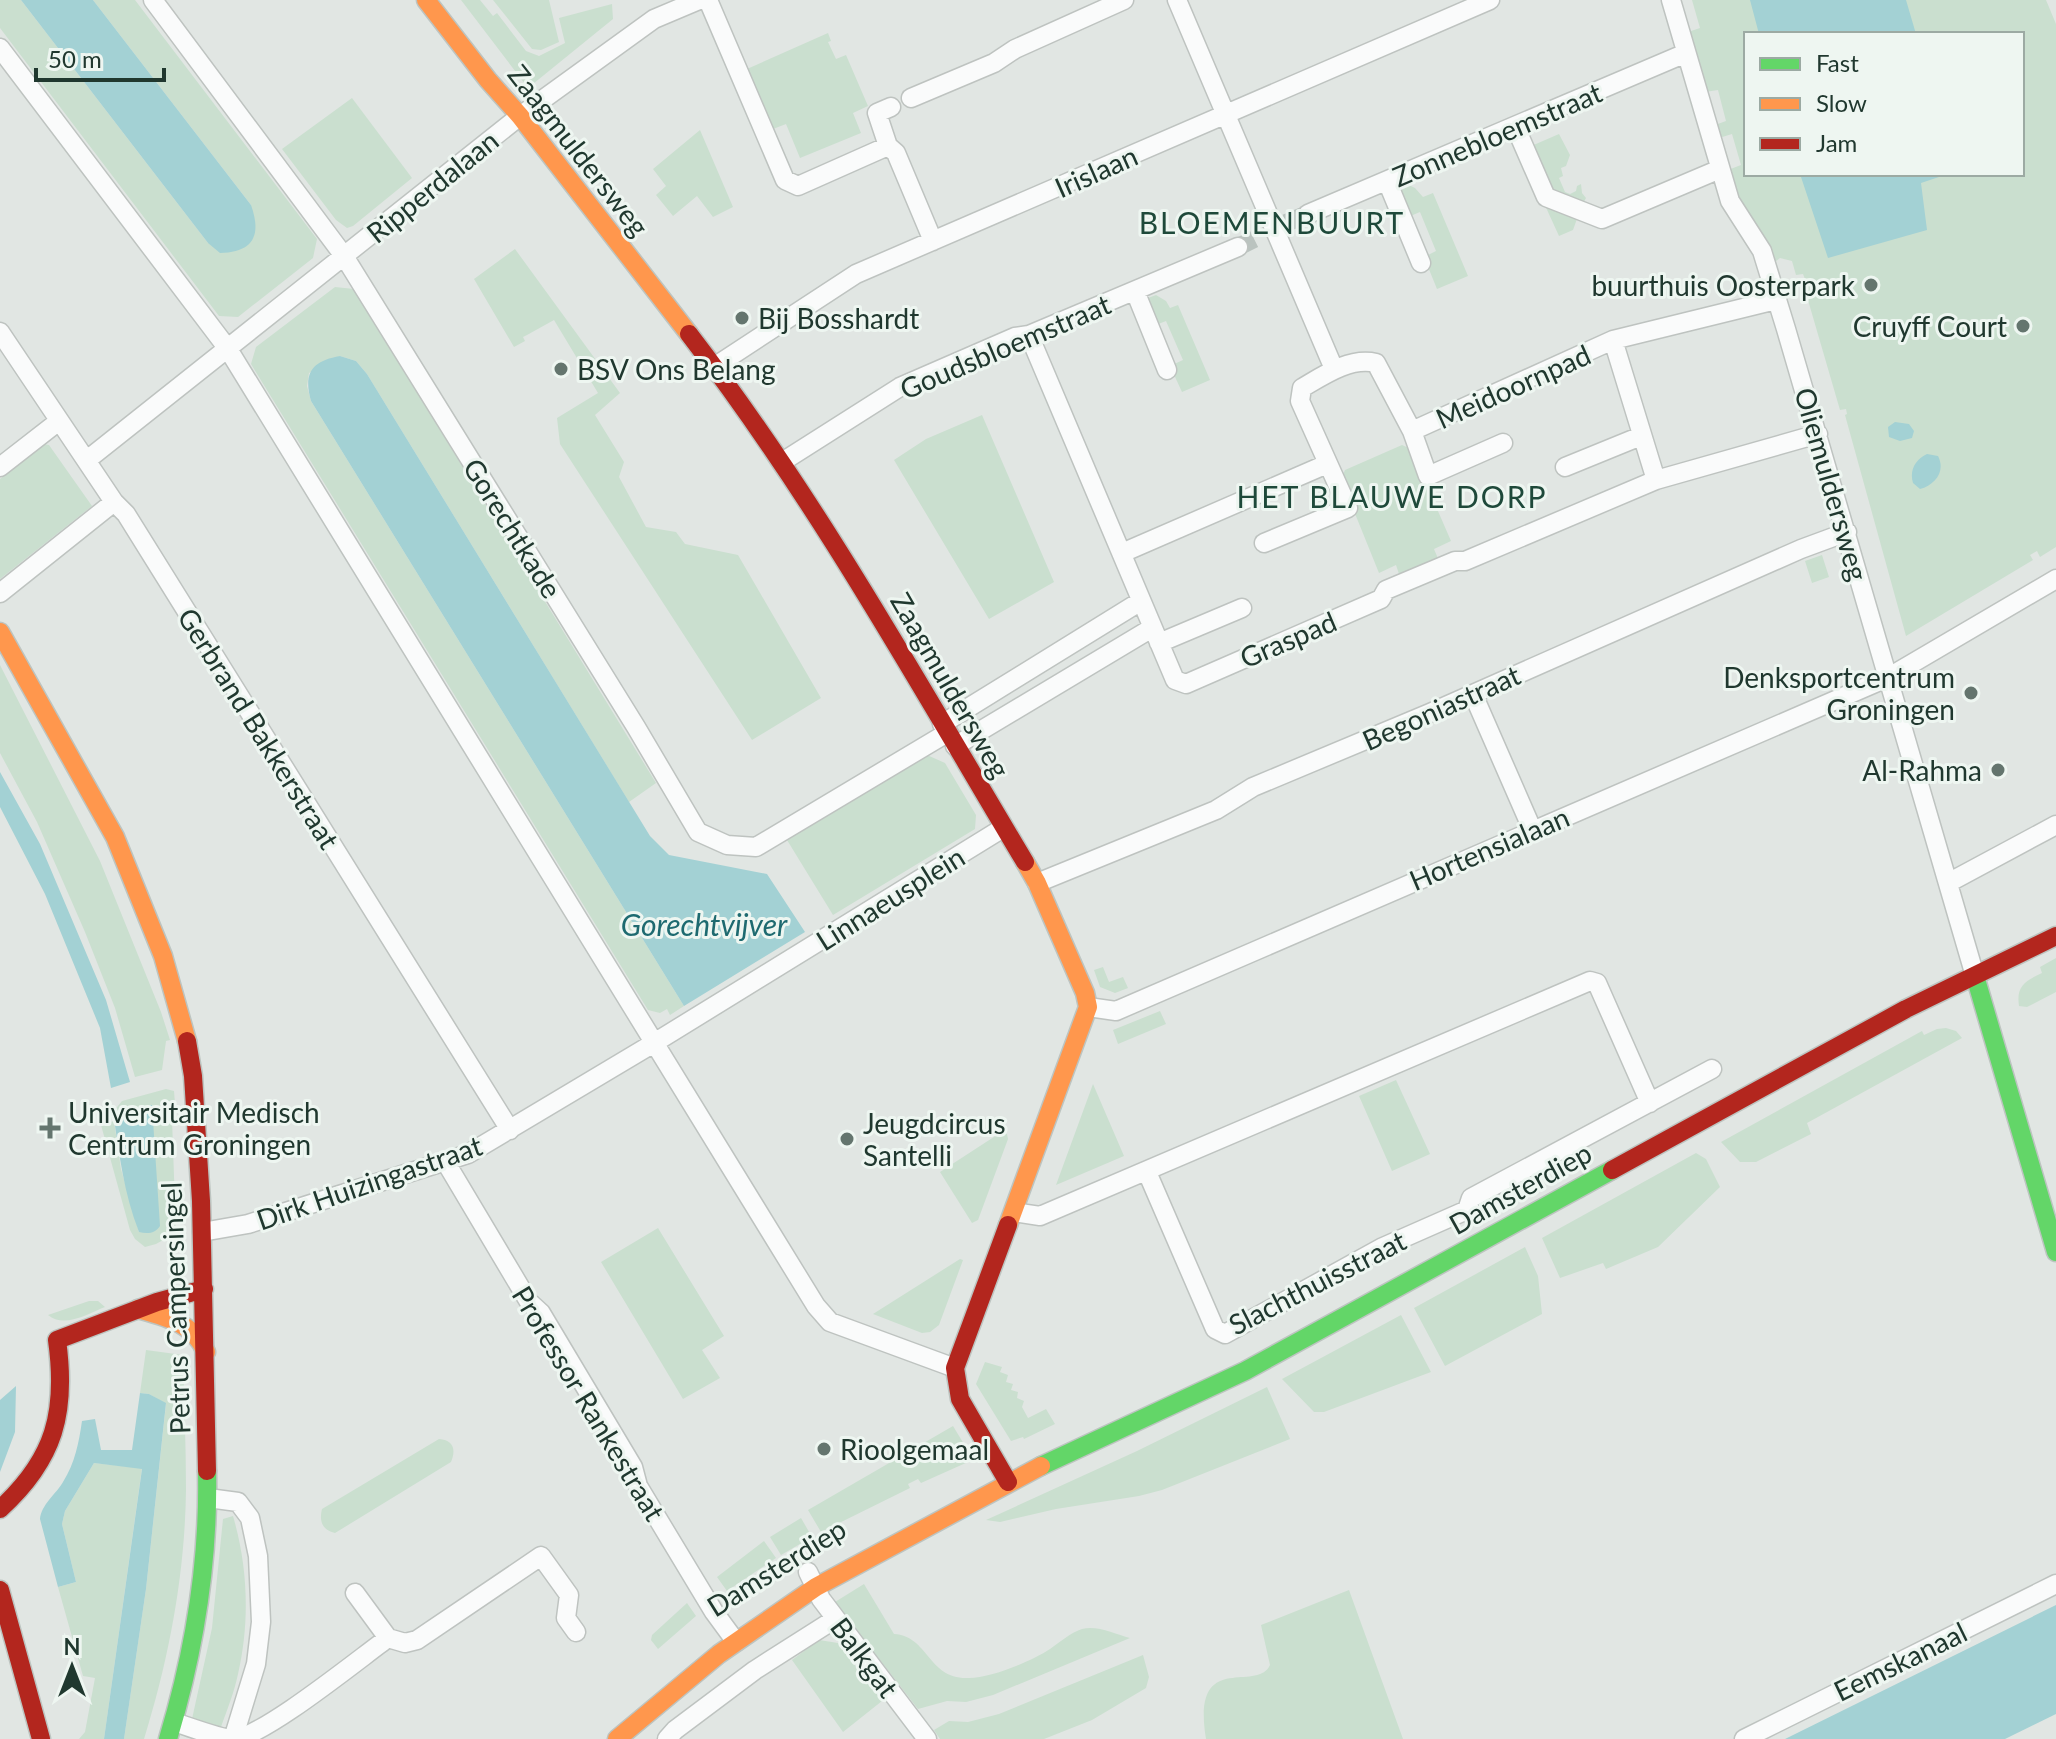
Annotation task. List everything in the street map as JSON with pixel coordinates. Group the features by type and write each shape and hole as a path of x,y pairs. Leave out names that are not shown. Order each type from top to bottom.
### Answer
{"main road":[{"name":"Zaagmuldersweg","path":"426,0 714,367 782,462 840,552 1037,883 1085,993 1088,1007"},
{"name":"Petrus Campersingel","path":"0,632 115,837 163,956 185,1031 193,1076 202,1232 208,1498 198,1611 185,1683 171,1731"},
{"name":"Damsterdiep","path":"599,1739 732,1635 812,1580 925,1512 1008,1482 1245,1371 1892,1016 2056,936"},
{"path":"1975,976 2056,1252"},
{"path":"1008,1482 960,1399 955,1368 1088,1007"},
{"path":"0,1509 32,1477 56,1429 62,1392 57,1340 138,1309 204,1289"},
{"path":"138,1309 185,1324 199,1336 206,1352"},
{"path":"0,1590 41,1739"},
{"name":"Damsterdiep","path":"617,1739 732,1635"}],"street":[{"name":"Gorechtkade","path":"153,0 344,256 698,832 727,845 756,847 948,734"},
{"name":"Ripperdalaan","path":"228,349 520,116 654,19 699,0"},
{"path":"708,0 785,180 798,186 888,146"},
{"path":"1177,0 1334,369"},
{"name":"Irislaan","path":"714,367 856,274 1490,0"},
{"name":"Oliemuldersweg","path":"1671,0 1730,201 1762,251 1975,976"},
{"path":"911,98 994,63 1015,49 1119,1"},
{"path":"0,48 228,349 816,1306 830,1322 955,1368"},
{"name":"Zonnebloemstraat","path":"1308,214 1686,53"},
{"path":"884,110 888,146 896,153 933,241"},
{"path":"1515,126 1546,197 1602,219 1720,169"},
{"path":"1387,181 1421,263"},
{"name":"Goudsbloemstraat","path":"782,462 900,387 1238,247"},
{"path":"1135,291 1167,370"},
{"name":"Meidoornpad","path":"1412,431 1613,340 1776,300"},
{"name":"Gerbrand Bakkerstraat","path":"0,332 114,502 126,514 510,1130"},
{"path":"1029,335 1156,636"},
{"path":"1613,340 1656,480 1818,434"},
{"path":"87,460 228,349"},
{"path":"1264,543 1348,508 1300,401 1302,388 1334,369 1364,360 1376,363 1412,431 1428,476 1503,443"},
{"path":"0,467 59,421"},
{"path":"1565,467 1641,436"},
{"path":"1122,553 1327,464"},
{"name":"Graspad","path":"1156,636 1175,680 1186,684 1381,599 1386,590 1455,561 1465,561 1656,480"},
{"path":"0,593 114,502"},
{"name":"Begoniastraat","path":"1037,883 1216,810 1253,787 1801,549 1847,532"},
{"name":"Hortensialaan","path":"1088,1007 1116,1011 1889,677 2056,579"},
{"path":"948,734 1141,601"},
{"path":"948,734 1156,636 1242,608"},
{"path":"1473,694 1532,829"},
{"path":"1948,883 2056,825"},
{"name":"Linnaeusplein","path":"654,1043 1003,828"},
{"path":"1014,1212 1040,1216 1590,981 1597,983 1650,1103"},
{"name":"Dirk Huizingastraat","path":"202,1232 248,1224 468,1154 654,1043"},
{"name":"Slachthuisstraat","path":"1147,1172 1215,1329 1225,1334 1383,1247 1467,1210 1471,1198 1712,1069"},
{"name":"Professor Rankestraat","path":"445,1161 633,1467 638,1486 714,1612 732,1635"},
{"path":"208,1498 238,1502 250,1518 259,1566 261,1622 256,1664 233,1739"},
{"path":"355,1593 388,1638 405,1643 417,1640 541,1556 569,1595 566,1618 576,1632"},
{"name":"Balkgat","path":"812,1580 835,1619 927,1739"},
{"name":"Eemskanaal","path":"1744,1739 2056,1584"},
{"path":"667,1739 755,1670 835,1619"},
{"path":"233,1739 275,1720 388,1638"},
{"name":"Petrus Campersingel","path":"171,1731 233,1739"}],"green space":[{"path":"0,0 21,0 208,243 251,205 93,0 135,0 317,239 313,258 238,317 219,316 0,28"},
{"path":"461,0 480,0 493,16 497,13 526,51 539,56 565,43 559,18 612,4 613,19 528,88"},
{"path":"493,0 549,0 559,42 541,50 532,49"},
{"path":"1692,0 2046,0 2056,24 2056,547 2040,557 2037,551 2030,555 2033,560 1906,636 1845,415 1846,409 1840,410 1803,283 1806,282 1803,274 1796,275 1792,261 1780,258 1775,262 1765,238 1739,201 1728,170 1741,165 1732,134 1719,138 1715,125 1726,121 1718,90 1705,92 1688,32 1700,28"},
{"path":"828,33 831,41 828,42 836,59 846,55 868,106 853,113 861,133 800,158 786,124 773,129 747,69"},
{"path":"352,98 412,178 347,228 336,220 282,149"},
{"path":"700,130 733,207 713,217 697,196 673,216 656,195 666,186 653,169"},
{"path":"1559,134 1570,155 1566,166 1561,168 1563,176 1559,178 1565,192 1570,194 1581,184 1586,198 1581,207 1549,193 1540,161 1534,161 1529,147"},
{"path":"1409,185 1423,197 1433,193 1468,276 1437,289 1424,257 1436,251 1420,212 1408,217 1400,195 1402,188"},
{"path":"1543,201 1578,216 1573,230 1559,236"},
{"path":"515,249 620,393 595,415 624,462 619,477 646,527 676,532 685,544 738,555 821,698 752,740 560,444 557,418 598,393 554,320 523,337 525,341 514,347 474,279"},
{"path":"335,287 354,289 656,783 629,802 367,374 356,361 340,356 309,373 307,386 311,401 684,1006 670,1015 667,1009 660,1013 648,1010 251,364 256,347"},
{"path":"1156,295 1166,301 1170,308 1178,305 1210,380 1182,392 1170,366 1183,360 1166,321 1153,326 1147,306 1148,298"},
{"path":"982,415 1054,582 989,619 894,460 926,439"},
{"path":"43,444 49,445 92,506 0,579 0,479"},
{"path":"1402,445 1411,449 1451,541 1434,549 1439,561 1400,577 1396,565 1379,573 1341,479 1345,470"},
{"path":"1822,555 1829,577 1812,583 1805,561"},
{"path":"0,665 100,861 161,1012 170,1040 166,1041 162,1070 135,1077 115,1008 85,932 37,822 0,753"},
{"path":"927,755 945,763 976,815 975,829 833,915 787,840"},
{"path":"2056,958 2056,992 2027,1007 2019,1006 2023,985 2042,973 2040,967"},
{"path":"1103,967 1109,982 1123,977 1128,988 1115,993 1100,987 1094,970"},
{"path":"1160,1011 1166,1024 1118,1044 1113,1030"},
{"path":"1946,1028 1956,1031 1962,1038 1807,1123 1811,1134 1756,1162 1740,1162 1721,1142 1922,1031 1924,1035"},
{"path":"1396,1080 1430,1154 1392,1171 1359,1096"},
{"path":"1093,1084 1124,1156 1056,1185"},
{"path":"166,1089 174,1091 175,1104 172,1119 176,1233 145,1247 130,1230 101,1125 114,1121 121,1169 139,1232 152,1105 113,1112 122,1101"},
{"path":"1000,1133 1007,1134 1008,1139 978,1220 972,1223 940,1172"},
{"path":"1696,1153 1706,1159 1720,1187 1658,1247 1606,1269 1603,1263 1560,1278 1542,1238"},
{"path":"658,1228 724,1336 702,1350 720,1378 683,1399 601,1262"},
{"path":"1525,1247 1538,1276 1542,1314 1445,1366 1414,1308"},
{"path":"960,1259 963,1260 939,1325 930,1332 922,1333 873,1314"},
{"path":"89,1301 98,1301 105,1307 69,1320 54,1319 48,1315"},
{"path":"1401,1315 1431,1372 1324,1412 1314,1412 1282,1379"},
{"path":"146,1350 183,1355 185,1522 174,1616 153,1709 144,1739 124,1739 146,1589 166,1404 149,1394 140,1393"},
{"path":"985,1362 1002,1367 1000,1372 1008,1375 1006,1382 1013,1384 1011,1390 1018,1392 1017,1398 1024,1401 1022,1407 1028,1418 1046,1409 1055,1424 1024,1439 1011,1441 976,1384"},
{"path":"1267,1387 1290,1439 1162,1490 1000,1522 986,1520 1137,1451"},
{"path":"953,1426 970,1454 968,1462 921,1483 918,1479 908,1484 910,1488 821,1532 808,1510"},
{"path":"439,1439 448,1441 452,1446 451,1462 335,1533 324,1527 322,1509"},
{"path":"94,1463 142,1468 104,1739 79,1739 85,1732 95,1678 83,1676 58,1587 76,1582 62,1524 65,1511"},
{"path":"233,1516 242,1555 246,1615 238,1674 221,1727 192,1719 212,1628 223,1519"},
{"path":"801,1518 812,1537 781,1555 770,1537"},
{"path":"764,1541 776,1558 727,1591 717,1577"},
{"path":"864,1584 894,1634 915,1642 936,1665 955,1677 978,1677 1011,1668 1042,1654 1082,1629 1100,1629 1130,1638 993,1695 966,1702 947,1701 918,1709 835,1602"},
{"path":"1349,1590 1403,1739 1206,1739 1204,1711 1208,1693 1216,1683 1263,1673 1270,1665 1261,1625"},
{"path":"687,1603 696,1616 658,1649 651,1640 652,1635"},
{"path":"819,1640 838,1643 882,1701 843,1732 792,1660"},
{"path":"1143,1655 1149,1677 1146,1688 1092,1720 1044,1739 940,1739 934,1730 949,1721 968,1722 999,1714"}],"water":[{"path":"21,0 93,0 251,205 255,234 247,246 220,253 208,243"},
{"path":"1750,0 1906,0 1915,32 1758,32"},
{"path":"1801,176 1942,176 1921,183 1927,230 1828,258"},
{"name":"Gorechtvijver","path":"340,356 356,361 367,374 650,836 669,855 767,874 805,932 684,1006 311,401 308,383 312,370 323,361"},
{"path":"1895,422 1909,424 1914,431 1912,438 1900,441 1889,437 1888,427"},
{"path":"1927,454 1938,456 1940,472 1934,481 1920,489 1913,483 1913,469"},
{"path":"0,772 40,844 106,1000 130,1082 111,1088 100,1028 45,894 0,807"},
{"path":"152,1105 160,1226 153,1232 145,1233 139,1232 129,1203 113,1112"},
{"path":"16,1386 15,1432 0,1472 0,1400"},
{"path":"140,1393 166,1403 146,1589 124,1739 104,1739 142,1469 94,1463 65,1511 62,1524 76,1582 58,1587 40,1519 43,1509 71,1467 82,1421 95,1419 101,1450 132,1450"},
{"path":"2056,1605 2056,1714 2005,1739 1785,1739"}],"tunnel":[{"path":"1286,223 1308,214"},
{"path":"1238,247 1258,237"}],"traffic: fast":[{"path":"1975,976 2056,1252"},
{"path":"1041,1466 1245,1371 1612,1170"},
{"path":"168,1739 198,1606 205,1539 207,1471"}],"traffic: slow":[{"path":"426,0 689,334"},
{"path":"0,632 115,837 163,956 187,1041"},
{"path":"1008,1225 1088,1007 1085,993 1025,862"},
{"path":"138,1309 169,1318 186,1328 201,1342 206,1352"},
{"path":"617,1739 719,1654 816,1587 1041,1466"}],"traffic: jam":[{"path":"689,334 736,397 823,527 1025,862"},
{"path":"1612,1170 1906,1009 2056,936"},
{"path":"187,1041 193,1076 201,1201 207,1471"},
{"path":"1008,1225 955,1368 960,1399 1008,1482"},
{"path":"0,1509 34,1472 53,1433 60,1390 57,1340 157,1302 204,1289"},
{"path":"0,1590 41,1739"}],"place":[{"name":"buurthuis Oosterpark","path":"1871,285"},
{"name":"Bij Bosshardt","path":"742,318"},
{"name":"Cruyff Court","path":"2023,326"},
{"name":"BSV Ons Belang","path":"561,369"},
{"name":"Denksportcentrum Groningen","path":"1971,693"},
{"name":"Al-Rahma","path":"1998,770"},
{"name":"Universitair Medisch Centrum Groningen","path":"50,1128"},
{"name":"Jeugdcircus Santelli","path":"847,1139"},
{"name":"Rioolgemaal","path":"824,1449"}],"district":[{"name":"BLOEMENBUURT","path":"1272,222"},
{"name":"HET BLAUWE DORP","path":"1392,496"}]}
